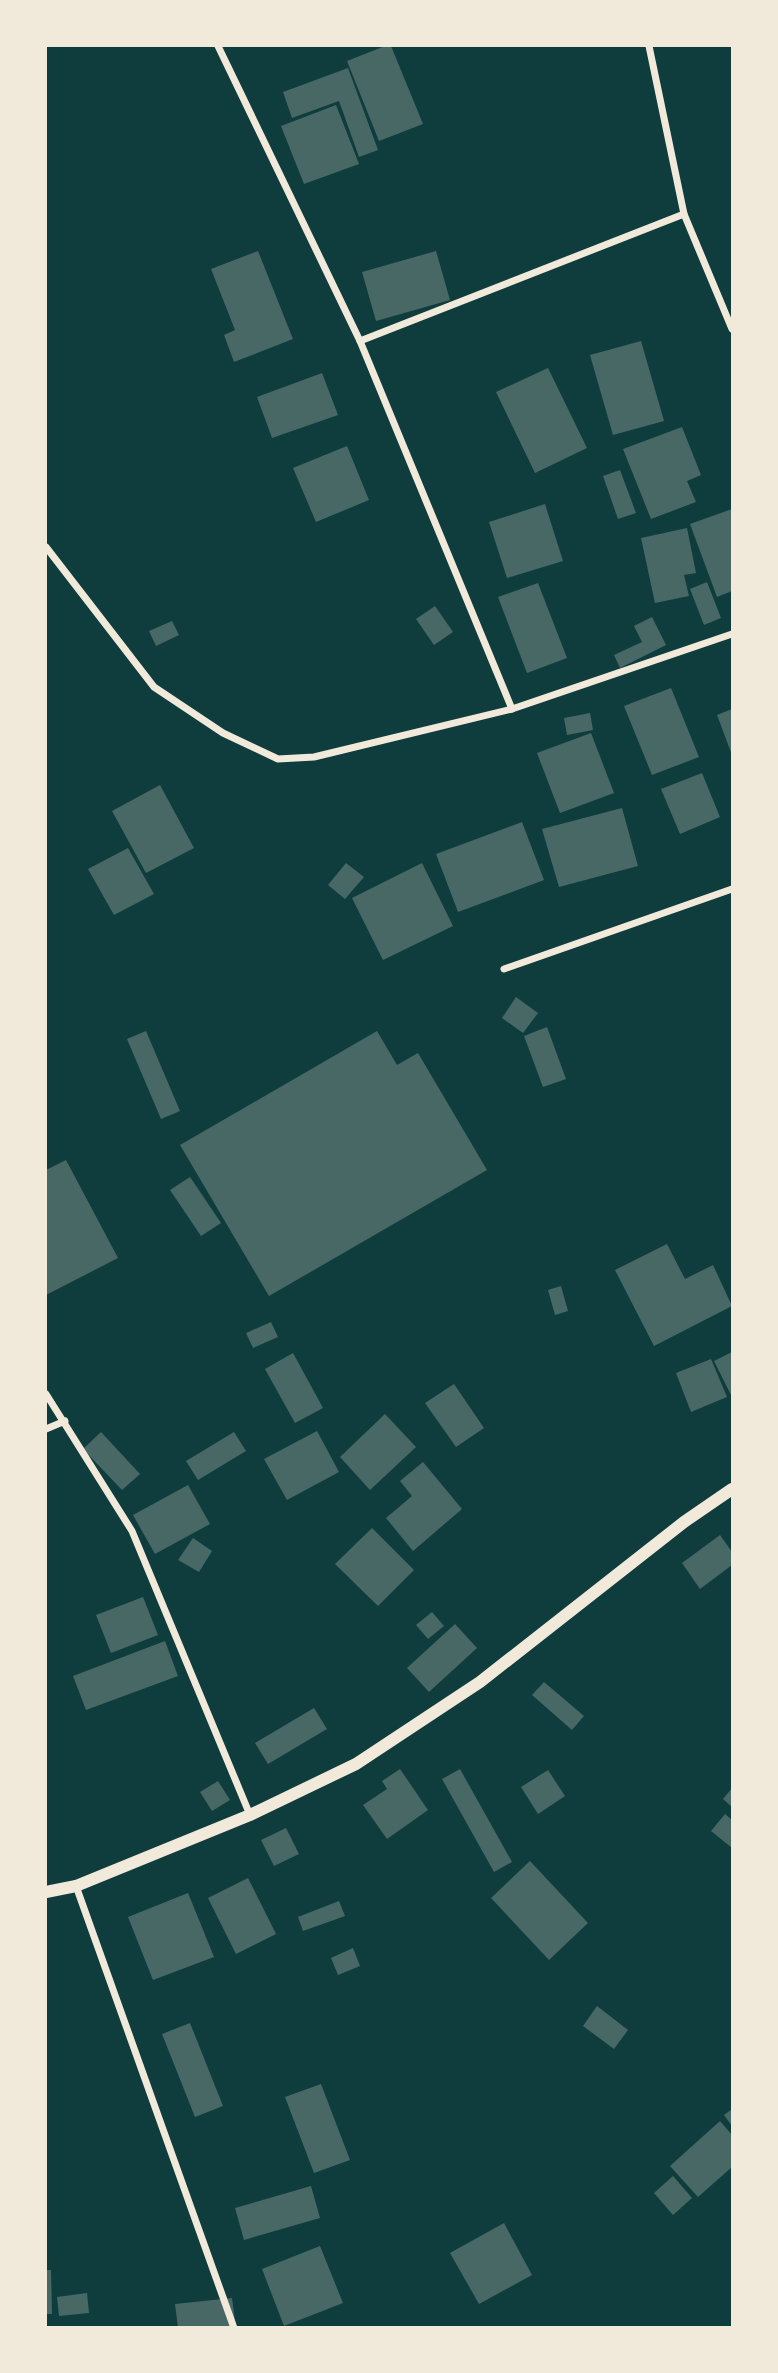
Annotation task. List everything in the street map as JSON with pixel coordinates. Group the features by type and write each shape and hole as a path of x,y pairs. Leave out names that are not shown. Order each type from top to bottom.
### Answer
{"street":[{"path":"218,46 360,341 512,709"},
{"path":"649,46 684,214 733,329"},
{"path":"360,341 684,214"},
{"path":"46,547 154,687 223,733 278,759 314,757 512,709 733,634"},
{"path":"504,969 733,889"},
{"path":"46,1394 132,1531 250,1815"},
{"path":"46,1429 65,1421"},
{"path":"46,1892 76,1886 250,1815 356,1764 480,1682 684,1522 733,1489"},
{"path":"76,1886 234,2328"}],"building":[{"path":"391,46 423,124 379,141 347,61"},
{"path":"348,68 378,150 359,157 339,101 292,118 283,92"},
{"path":"336,105 359,164 304,184 281,126"},
{"path":"258,251 293,339 234,362 224,335 235,330 211,269"},
{"path":"436,251 450,300 376,321 362,272"},
{"path":"641,341 664,421 613,435 590,355"},
{"path":"548,368 587,448 535,473 496,392"},
{"path":"322,373 338,415 272,438 257,397"},
{"path":"682,427 701,475 687,481 696,502 651,519 623,449"},
{"path":"347,446 369,500 316,522 293,468"},
{"path":"620,470 636,513 618,519 603,476"},
{"path":"545,504 563,561 507,578 489,522"},
{"path":"732,509 732,591 717,597 690,524"},
{"path":"687,528 696,573 684,575 689,596 655,603 641,538"},
{"path":"707,582 721,618 704,625 690,589"},
{"path":"538,583 567,658 527,673 498,597"},
{"path":"435,606 453,632 434,645 416,619"},
{"path":"652,617 666,645 620,668 614,655 642,642 634,626"},
{"path":"172,621 179,635 156,646 149,631"},
{"path":"671,688 699,757 652,775 624,706"},
{"path":"732,709 732,755 717,715"},
{"path":"590,713 593,730 567,735 564,718"},
{"path":"591,733 614,793 560,813 537,753"},
{"path":"702,773 720,817 680,834 661,789"},
{"path":"160,785 194,848 146,873 112,811"},
{"path":"622,808 638,866 559,887 542,829"},
{"path":"522,822 544,880 458,912 436,854"},
{"path":"128,848 154,894 114,915 88,869"},
{"path":"346,863 364,877 345,899 328,885"},
{"path":"422,863 453,926 383,960 352,898"},
{"path":"516,997 538,1013 523,1033 502,1018"},
{"path":"547,1027 566,1079 543,1087 524,1036"},
{"path":"146,1031 180,1111 161,1119 127,1039"},
{"path":"377,1031 397,1065 418,1053 487,1170 269,1296 180,1145"},
{"path":"66,1160 118,1258 46,1295 46,1170"},
{"path":"190,1177 221,1223 201,1236 170,1190"},
{"path":"667,1244 685,1279 713,1265 732,1306 654,1346 615,1270"},
{"path":"561,1286 568,1311 555,1315 548,1290"},
{"path":"271,1322 278,1337 253,1348 246,1333"},
{"path":"732,1352 732,1397 714,1361"},
{"path":"293,1353 323,1408 295,1423 265,1369"},
{"path":"711,1359 727,1397 691,1412 676,1373"},
{"path":"454,1384 484,1428 456,1447 425,1403"},
{"path":"385,1414 416,1447 370,1490 340,1457"},
{"path":"317,1431 339,1472 287,1500 264,1459"},
{"path":"101,1432 140,1474 122,1490 83,1449"},
{"path":"234,1432 246,1451 198,1480 186,1461"},
{"path":"423,1462 462,1509 413,1551 386,1518 412,1496 400,1481"},
{"path":"188,1485 210,1524 155,1554 133,1515"},
{"path":"372,1528 414,1570 378,1606 335,1564"},
{"path":"720,1535 732,1552 732,1565 700,1589 682,1563"},
{"path":"193,1538 212,1551 199,1572 178,1560"},
{"path":"143,1597 158,1635 111,1653 96,1615"},
{"path":"432,1612 444,1626 428,1639 416,1625"},
{"path":"455,1624 477,1648 429,1692 407,1668"},
{"path":"165,1641 178,1676 86,1710 73,1676"},
{"path":"544,1682 584,1716 572,1730 532,1695"},
{"path":"314,1708 327,1729 268,1764 255,1743"},
{"path":"400,1769 428,1810 387,1839 363,1805 387,1789 382,1781"},
{"path":"460,1769 512,1862 494,1872 442,1779"},
{"path":"548,1770 565,1796 538,1814 521,1787"},
{"path":"218,1781 230,1800 212,1811 200,1792"},
{"path":"732,1788 732,1807 723,1799"},
{"path":"725,1814 732,1820 732,1848 711,1831"},
{"path":"286,1828 299,1854 274,1866 261,1840"},
{"path":"530,1861 588,1923 549,1960 491,1898"},
{"path":"248,1878 276,1934 236,1954 208,1898"},
{"path":"188,1893 214,1957 153,1980 128,1917"},
{"path":"339,1901 345,1916 303,1931 298,1917"},
{"path":"353,1948 360,1966 338,1975 331,1958"},
{"path":"597,2006 628,2030 614,2049 583,2026"},
{"path":"190,2023 223,2106 195,2117 162,2034"},
{"path":"321,2084 350,2160 314,2173 285,2097"},
{"path":"732,2109 732,2126 724,2115"},
{"path":"720,2121 732,2135 732,2167 698,2197 670,2166"},
{"path":"673,2176 692,2198 673,2215 654,2193"},
{"path":"311,2186 320,2218 244,2240 235,2208"},
{"path":"504,2223 532,2275 479,2304 450,2253"},
{"path":"320,2246 343,2303 284,2326 262,2269"},
{"path":"46,2270 51,2270 52,2314 46,2314"},
{"path":"87,2293 89,2313 59,2316 57,2297"},
{"path":"232,2298 236,2328 178,2328 175,2304"}]}
